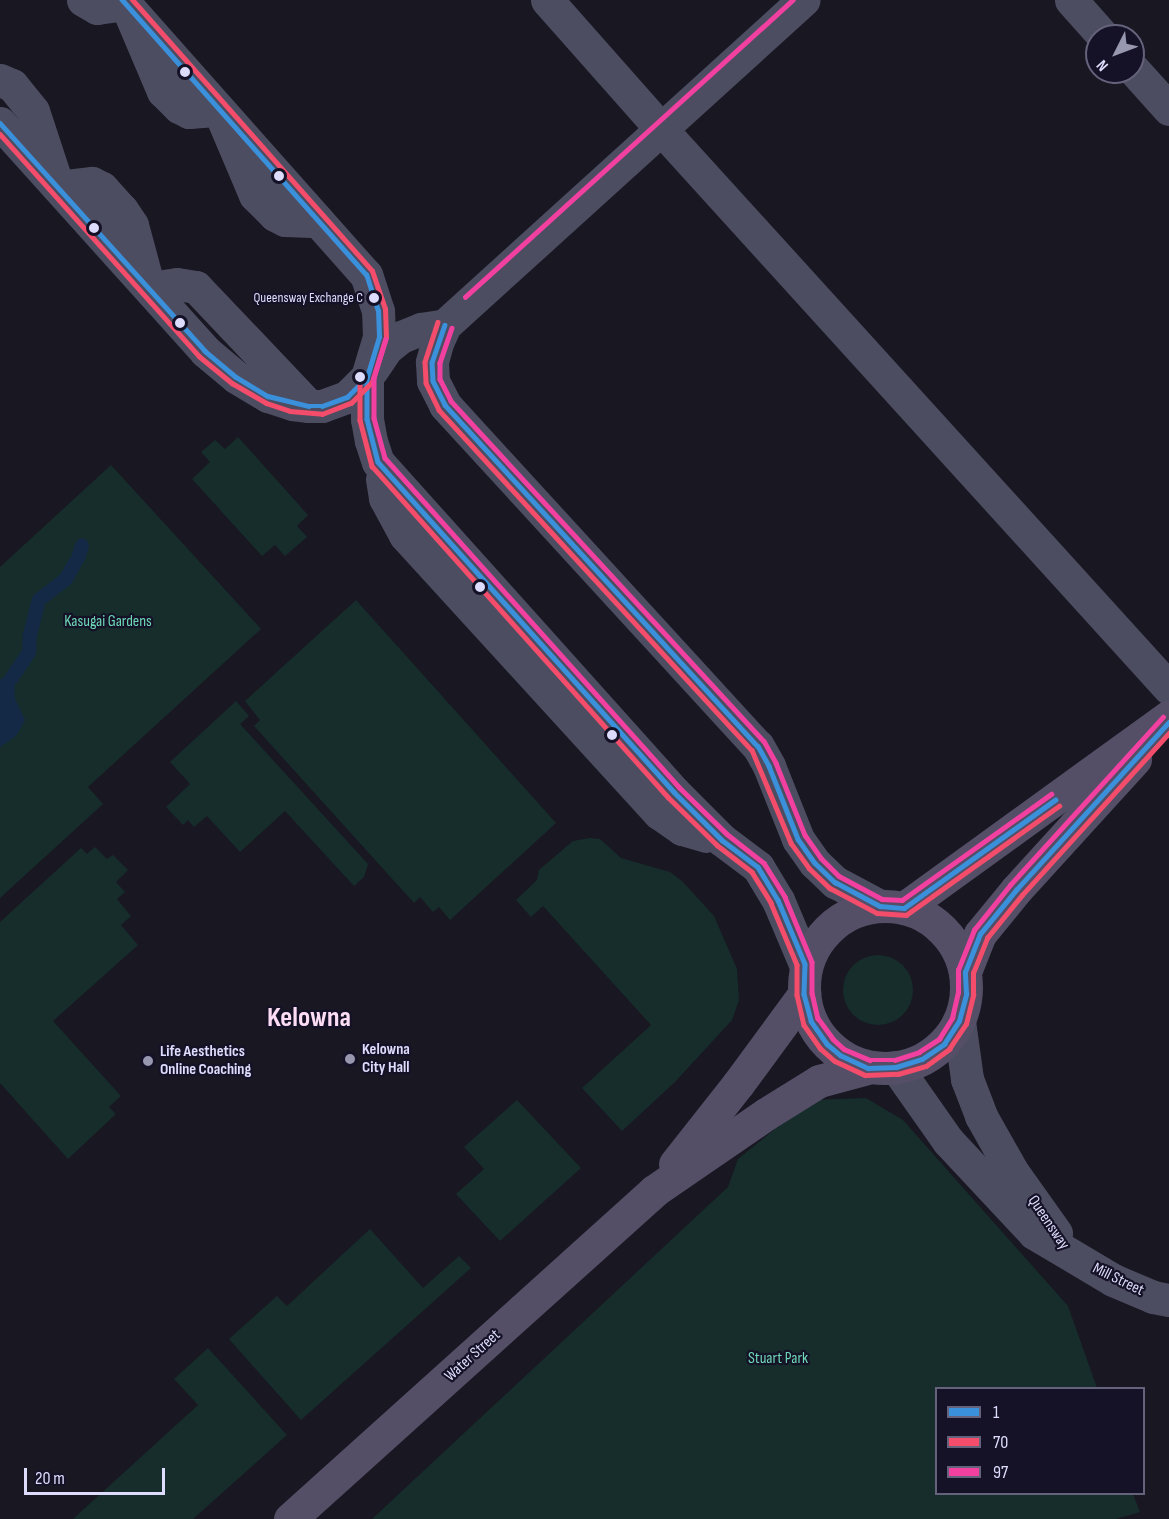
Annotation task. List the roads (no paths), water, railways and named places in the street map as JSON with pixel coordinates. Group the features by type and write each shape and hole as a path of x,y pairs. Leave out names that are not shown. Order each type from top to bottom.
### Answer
{"main road":[{"path":"892,907 926,917 958,950 965,972 966,994 959,1021 944,1044 922,1059 882,1068 840,1055 827,1044 811,1021 805,979 821,936 847,915 892,907 1169,716"},
{"path":"965,972 980,934 987,925 1169,722"},
{"name":"Water Street","path":"654,1191 738,1084 805,979"},
{"name":"Water Street","path":"290,1519 654,1191 766,1114 819,1082 882,1068"}],"street":[{"path":"83,0 97,8 124,2 366,275 405,315 423,324 445,325"},
{"path":"548,0 662,130 1169,688"},
{"path":"804,0 445,325 436,343 432,362 433,381 445,405 758,746 769,766 798,839 815,863 835,882 892,907"},
{"path":"1071,0 1092,24"},
{"path":"0,80 12,85 33,111 58,187"},
{"path":"1145,82 1169,109"},
{"path":"0,123 205,351 236,377 268,396 292,404 309,406 322,406 347,397 367,377 386,349 401,337 421,329 445,325"},
{"path":"366,275 378,311 380,337 367,377 367,419 370,441 378,462 674,792 722,840 758,867 778,900 805,979"},
{"name":"Queensway","path":"959,1021 967,1079 981,1116 1012,1171 1049,1220 1070,1255"},
{"name":"Queensway","path":"882,1068 1035,1233 1070,1255"},
{"name":"Mill Street","path":"1070,1255 1113,1280 1153,1298 1169,1300"}],"water":[{"path":"4,677 14,681 15,699 25,720 16,736 0,747 0,680"}],"waterway":[{"path":"78,558 82,546"},
{"path":"11,679 29,652 30,635 39,600 66,579 75,563"}],"place":[{"name":"Queensway Exchange C","path":"374,298"},
{"name":"Kelowna City Hall","path":"350,1059"},
{"name":"Life Aesthetics Online Coaching","path":"148,1061"}],"district":[{"name":"Kelowna","path":"309,1018"}],"park label":[{"name":"Kasugai Gardens","path":"108,622"},
{"name":"Stuart Park","path":"778,1359"}]}
